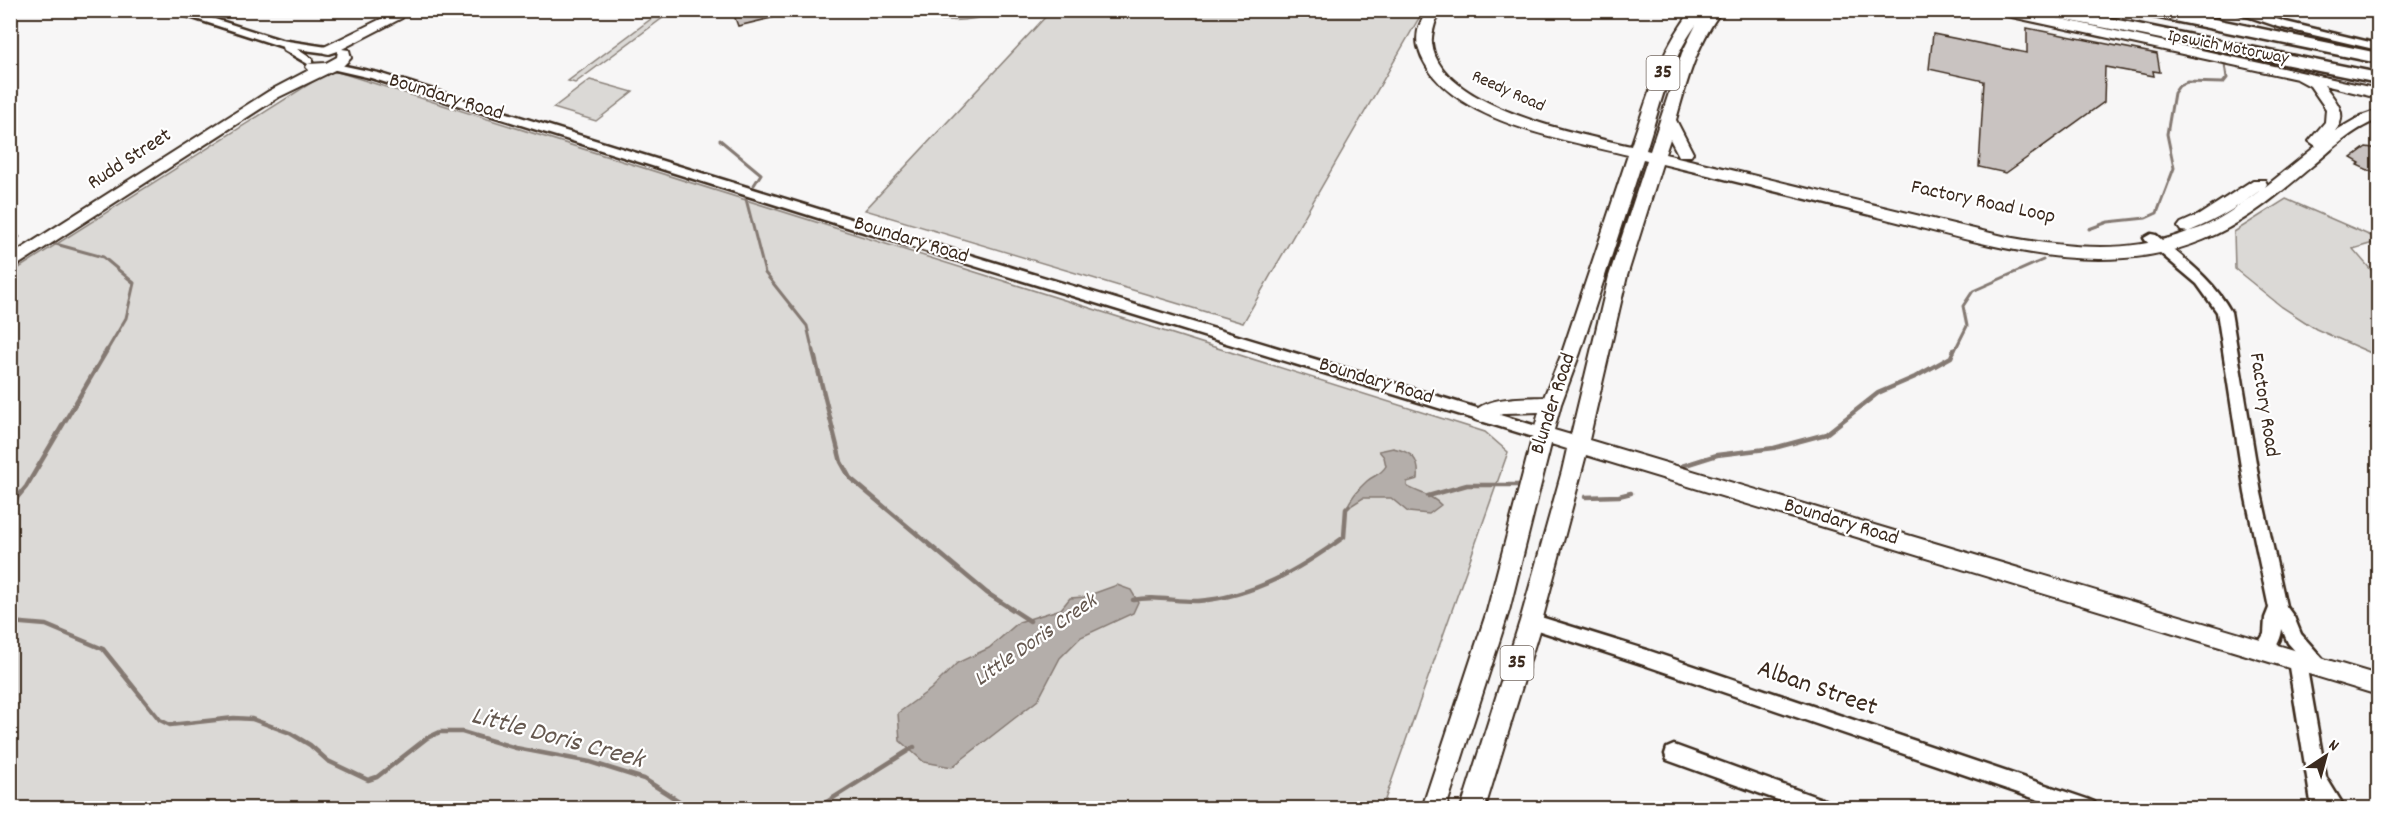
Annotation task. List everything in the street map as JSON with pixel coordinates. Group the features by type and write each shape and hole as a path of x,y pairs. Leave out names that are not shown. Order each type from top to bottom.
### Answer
{"highway":[{"name":"Ipswich Motorway","path":"2042,10 2379,78"},
{"name":"Ipswich Motorway","path":"2103,10 2379,65"},
{"path":"2145,10 2379,58"}],"main road":[{"name":"Blunder Road","path":"1473,808 1531,621 1578,443 1673,49 1700,10"},
{"name":"Blunder Road","path":"1434,808 1498,610 1551,404 1571,353 1628,179 1667,118 1689,53 1701,28 1715,10"},
{"path":"1998,10 2379,93"},
{"name":"Reedy Road","path":"1440,12 1436,32 1442,57 1453,74 1474,91 1525,114 1647,150 1604,144 1517,121 1481,105 1455,89 1435,68 1426,51 1425,26 1429,18 1440,12"},
{"path":"336,52 400,13"},
{"name":"Rudd Street","path":"10,264 274,94 339,62 336,52 313,56 274,94"},
{"path":"308,63 312,67 328,67"},
{"name":"Factory Road Loop","path":"1647,150 1685,153 1949,222 2010,235 2056,242 2157,243 2172,233 2205,219 2265,180 2328,131 2335,118 2333,106 2317,85 2299,74"},
{"name":"Factory Road Loop","path":"1647,150 2036,249 2080,253 2157,243 2222,225 2247,209 2344,131 2363,120 2379,115"},
{"path":"1667,118 1685,153"},
{"path":"1604,144 1628,179"},
{"path":"1482,415 1503,406 1551,404"},
{"name":"Boundary Road","path":"1543,434 2379,685"}],"street":[{"name":"Boundary Road","path":"173,10 280,43 336,52 374,75"},
{"path":"2234,10 2379,47"},
{"name":"Boundary Road","path":"280,43 308,63"},
{"name":"Boundary Road","path":"328,67 374,75 1543,434"},
{"name":"Factory Road","path":"2157,243 2197,277 2220,303 2224,312 2253,493 2278,608 2288,622 2294,638 2322,668"},
{"name":"Factory Road","path":"2263,650 2273,636 2274,618 2278,608"},
{"name":"Alban Street","path":"1531,621 2087,808"},
{"path":"2297,661 2308,737 2318,776 2322,808"},
{"path":"1674,754 1823,808"},
{"path":"2318,776 2336,808"}],"shaded area":[{"path":"663,10 672,11 575,83 568,81"},
{"path":"998,10 964,20 942,20 908,11"},
{"path":"1051,11 1423,11 1243,323 865,210"},
{"path":"328,72 338,72 1485,432 1508,452 1382,808 11,808 11,273"},
{"path":"590,80 633,92 596,121 553,108"},
{"path":"2286,199 2378,239 2373,243 2353,249 2378,278 2378,356 2316,329 2282,307 2235,269 2234,232"}],"water":[{"path":"1393,448 1410,454 1418,466 1418,479 1407,482 1407,486 1441,505 1429,514 1408,512 1391,498 1363,498 1346,509 1352,497 1361,487 1386,466 1384,457 1379,451"},
{"path":"1117,585 1131,590 1138,602 1133,613 1081,637 1060,658 1038,700 952,767 924,762 900,741 898,713 931,689 957,663 989,648 1019,622 1061,609 1070,598 1084,597"}],"building":[{"path":"732,10 784,10 784,15 738,26"},
{"path":"2027,28 2157,54 2160,72 2153,71 2154,76 2105,67 2104,102 2006,173 1979,167 1984,81 1929,69 1933,34 2027,53"},
{"path":"2366,147 2379,149 2379,175 2357,165 2360,163 2351,158"}],"waterway":[{"name":"Little Doris Creek","path":"2218,15 2218,22"},
{"name":"Little Doris Creek","path":"2089,229 2108,222 2146,218 2157,213 2174,168 2167,134 2174,93 2179,86 2187,82 2223,83 2227,78 2225,64"},
{"path":"720,140 761,174 754,185"},
{"path":"746,199 765,273 807,326 813,352"},
{"name":"Little Doris Creek","path":"10,235 19,237"},
{"name":"Little Doris Creek","path":"52,243 103,257 134,283 126,318 106,352"},
{"name":"Little Doris Creek","path":"1954,352 1967,326 1963,306 1973,291 2043,260"},
{"name":"Little Doris Creek","path":"10,506 26,487 107,350"},
{"path":"813,350 841,462 850,478 987,593 1030,621"},
{"name":"Little Doris Creek","path":"1682,466 1717,455 1774,448 1826,434 1878,393 1915,377 1951,357 1954,350"},
{"name":"Little Doris Creek","path":"1428,496 1467,485 1519,485"},
{"name":"Little Doris Creek","path":"1585,497 1619,496 1631,493"},
{"name":"Little Doris Creek","path":"1133,600 1149,598 1198,601 1238,594 1275,580 1344,537 1346,509 1349,506"},
{"name":"Little Doris Creek","path":"10,622 46,625 103,649 160,720 170,725 234,718 252,719 290,733 310,745 328,761 368,780 377,777 427,738 440,732 462,732 516,748 590,762 644,779 690,808"},
{"name":"Little Doris Creek","path":"803,808 822,805 914,747"}]}
